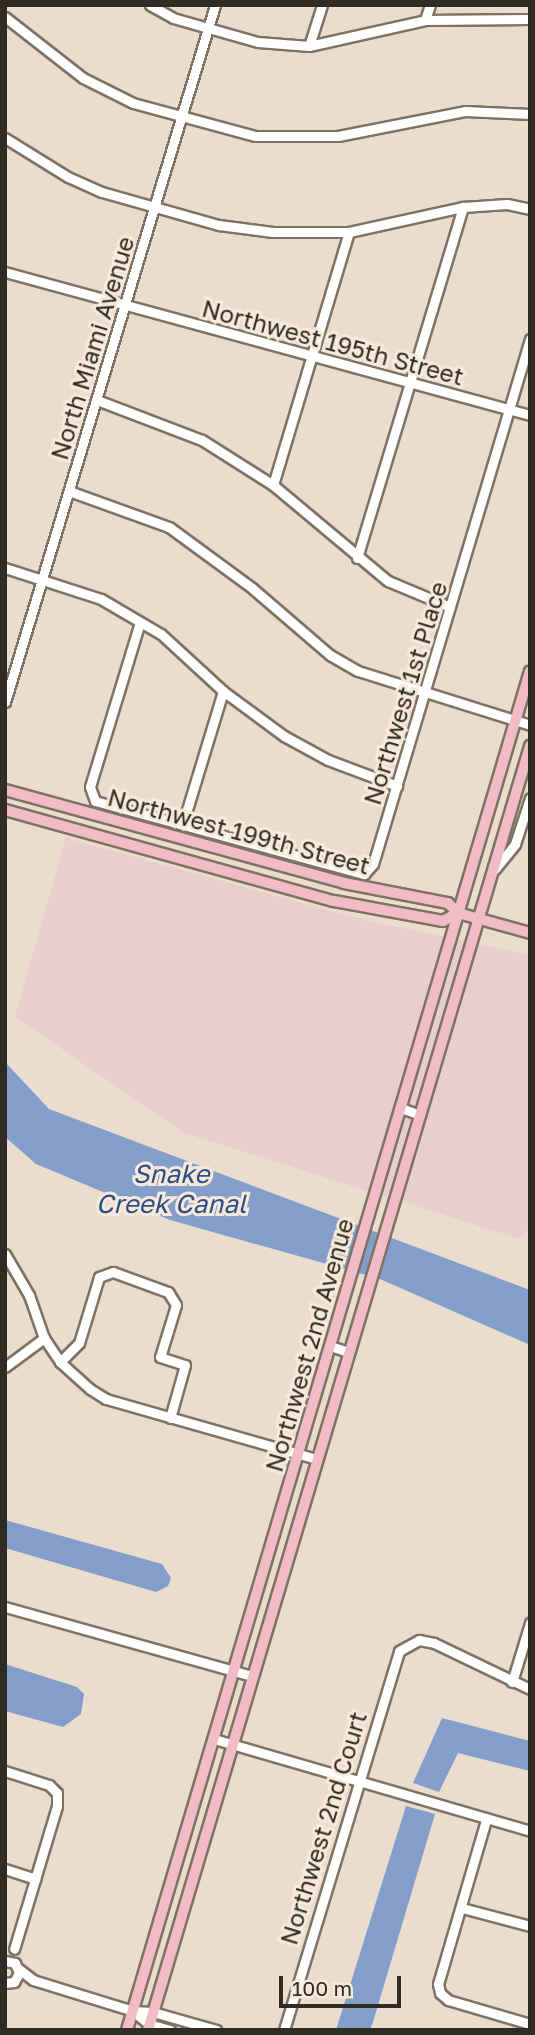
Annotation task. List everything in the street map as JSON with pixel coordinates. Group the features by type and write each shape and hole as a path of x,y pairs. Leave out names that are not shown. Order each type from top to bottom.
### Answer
{"main road":[{"name":"Northwest 2nd Avenue","path":"127,2030 530,671"},
{"name":"Northwest 2nd Avenue","path":"149,2027 348,1352 481,919 530,746"},
{"name":"Northwest 199th Street","path":"5,790 344,883 448,903 458,913 530,933"},
{"name":"Northwest 199th Street","path":"5,810 334,901 443,920 458,913"}],"street":[{"path":"150,5 208,29 258,42 309,46 425,20 530,19"},
{"name":"North Miami Avenue","path":"5,702 215,5"},
{"path":"309,46 322,5"},
{"path":"425,20 429,5"},
{"path":"5,17 83,78 181,119 255,136 338,136 465,111 530,114"},
{"path":"5,138 68,177 155,208 219,225 273,232 349,232 463,207 507,204 530,209"},
{"path":"357,558 463,207"},
{"path":"273,485 349,232"},
{"name":"Northwest 195th Street","path":"5,272 530,415"},
{"name":"Northwest 1st Place","path":"183,823 364,874 373,864 530,339"},
{"path":"97,400 202,439 273,485 357,558 388,581 450,607"},
{"path":"69,491 169,527 252,588 330,655 358,671 424,695 530,725"},
{"path":"5,568 101,599 178,648 223,691 328,760 397,786"},
{"path":"140,622 90,787 95,801 183,823 223,691"},
{"path":"495,869 515,844 530,798"},
{"path":"401,1108 420,1115"},
{"path":"5,1254 29,1295 44,1338 60,1362 76,1379 106,1399 316,1459"},
{"path":"60,1362 79,1343 99,1277 113,1272 167,1292 176,1305 160,1357 186,1365 170,1418"},
{"path":"5,1367 44,1338"},
{"path":"330,1346 348,1352"},
{"path":"5,1607 252,1676"},
{"path":"530,1623 512,1682 530,1689"},
{"name":"Northwest 2nd Court","path":"284,2030 393,1661 408,1643 434,1643 512,1682"},
{"path":"214,1739 530,1831"},
{"path":"5,1771 48,1785 57,1793 57,1806 15,1949 5,1961 18,1967 33,1980 133,2011 153,2012 216,2030"},
{"path":"486,1819 438,1984 440,1993 448,2000 530,2024"},
{"path":"5,1869 36,1879"},
{"path":"462,1908 530,1926"},
{"path":"9,1984 18,1967 15,1949"},
{"path":"9,1984 33,1980"},
{"path":"133,2011 149,2027 170,2030"}],"shaded area":[{"path":"66,838 360,919 530,955 530,1228 520,1239 184,1133 15,1017"}],"water":[{"name":"Snake Creek Canal","path":"5,1062 49,1109 530,1290 530,1345 380,1279 170,1220 36,1164 5,1137"},
{"path":"5,1520 162,1564 171,1578 168,1586 156,1592 5,1548"},
{"path":"5,1664 77,1687 84,1694 81,1714 63,1727 5,1711"},
{"path":"442,1718 530,1741 530,1771 458,1753 439,1792 413,1783"},
{"path":"406,1806 435,1814 373,2022 370,2030 336,2030"}]}
